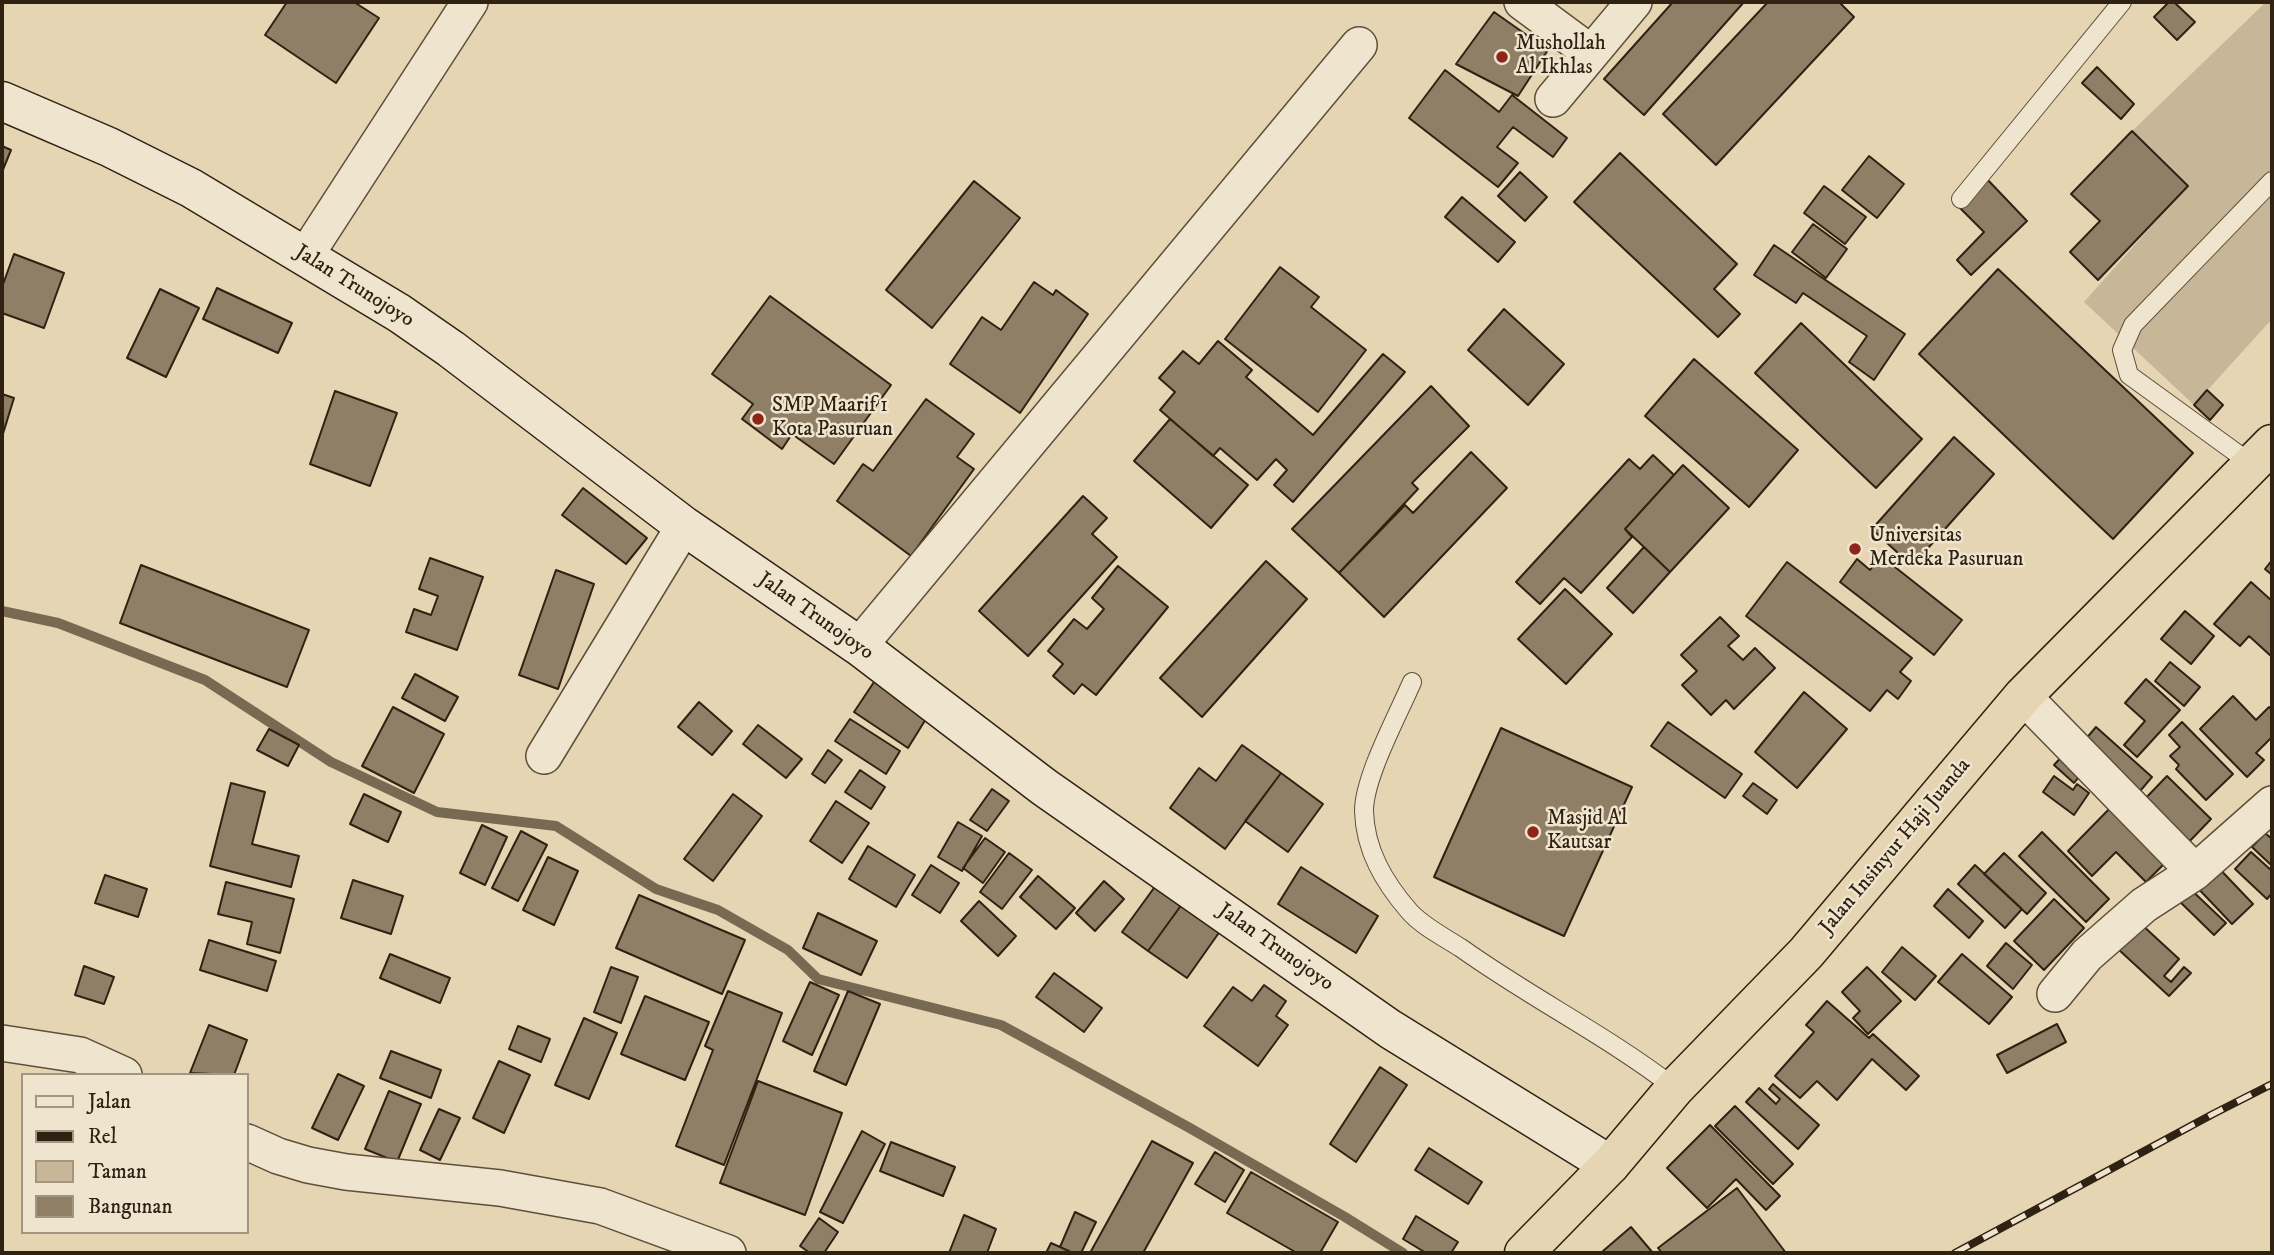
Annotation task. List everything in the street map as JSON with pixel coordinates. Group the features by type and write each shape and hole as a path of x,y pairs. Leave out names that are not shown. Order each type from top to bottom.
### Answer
{"highway":[{"name":"Jalan Insinyur Haji Juanda","path":"1524,1253 1610,1165 1675,1088 1807,953 2023,696 2263,455"}],"street":[{"path":"306,256 470,2"},
{"path":"1522,2 1591,53"},
{"path":"1553,99 1634,2"},
{"path":"859,646 1359,46"},
{"name":"Jalan Trunojoyo","path":"2,101 109,147 191,187 306,256 451,349 684,526 859,646 1044,787 1390,1029 1610,1165"},
{"path":"544,756 684,526"},
{"path":"2023,696 2195,872"},
{"path":"2055,994 2087,955 2144,905 2195,872 2272,804"},
{"path":"2,1043 80,1055 120,1073"},
{"path":"248,1142 278,1156 334,1170 500,1188 600,1206 728,1253"}],"lane":[{"path":"1961,199 2122,2"},
{"path":"2263,455 2129,374 2122,350 2133,325 2272,181"},
{"path":"1412,682 1367,786 1364,810 1367,838 1377,868 1410,913 1489,968 1636,1058 1675,1088"}],"green space":[{"path":"2266,2 2272,2 2272,319 2194,405 2084,302 2187,186 2132,131"}],"building":[{"path":"287,2 354,2 379,18 336,83 265,35"},
{"path":"1673,2 1744,2 1644,115 1604,79"},
{"path":"1768,2 1839,2 1854,17 1716,165 1663,114"},
{"path":"2169,2 2174,2 2195,22 2177,40 2154,17"},
{"name":"Mushollah Al Ikhlas","path":"1494,12 1548,50 1518,96 1456,64"},
{"path":"2097,67 2134,104 2121,119 2082,83"},
{"path":"1445,70 1499,112 1512,95 1567,138 1553,157 1513,127 1497,147 1518,163 1498,187 1409,118"},
{"path":"2132,131 2188,186 2098,280 2070,252 2100,221 2071,194"},
{"path":"2,146 11,150 2,172"},
{"path":"1620,153 1737,264 1714,289 1740,314 1718,337 1574,202"},
{"path":"1869,156 1904,184 1877,218 1842,190"},
{"path":"1520,172 1547,197 1525,221 1498,196"},
{"path":"1985,177 2027,221 1971,275 1957,260 1984,232 1957,205"},
{"path":"974,181 1020,218 932,328 886,290"},
{"path":"1824,186 1866,217 1845,244 1804,213"},
{"path":"1462,197 1515,242 1498,262 1445,217"},
{"path":"1813,224 1847,249 1826,278 1792,252"},
{"path":"1774,245 1905,334 1874,380 1849,362 1867,336 1803,293 1796,303 1754,275"},
{"path":"14,254 64,273 44,328 2,313 2,287"},
{"path":"1280,267 1319,297 1311,307 1366,350 1318,412 1225,339"},
{"path":"1998,269 2193,453 2113,539 1919,354"},
{"path":"1034,282 1053,295 1056,290 1088,314 1020,413 950,364 982,317 1001,330"},
{"path":"217,288 292,323 278,353 203,319"},
{"path":"160,289 199,308 166,377 127,358"},
{"path":"770,296 891,385 834,464 792,434 782,449 742,419 753,404 712,374"},
{"path":"1504,309 1564,364 1528,405 1468,350"},
{"path":"1801,323 1922,439 1876,488 1755,373"},
{"path":"1218,341 1252,370 1246,377 1313,435 1383,354 1405,372 1293,502 1274,485 1287,470 1276,459 1257,480 1220,448 1213,456 1160,410 1175,392 1159,378 1183,351 1199,364"},
{"path":"1694,359 1798,450 1749,507 1645,416"},
{"path":"1431,386 1469,426 1412,483 1418,489 1339,573 1292,529"},
{"path":"2207,390 2223,405 2210,420 2194,405"},
{"path":"335,391 397,413 370,486 310,464"},
{"path":"2,394 14,398 2,437"},
{"path":"926,399 974,434 957,457 974,469 911,556 837,501 863,464 873,471"},
{"path":"1170,419 1248,485 1211,528 1134,461"},
{"path":"1954,437 1994,474 1912,566 1872,529"},
{"path":"1471,452 1507,488 1384,617 1339,573 1405,505 1413,513"},
{"path":"1653,455 1674,475 1625,529 1632,537 1581,593 1564,578 1540,604 1516,582 1629,459 1640,469"},
{"path":"1683,465 1729,508 1670,572 1625,529"},
{"path":"583,488 647,538 626,564 562,515"},
{"path":"1083,496 1107,518 1092,534 1117,557 1028,656 979,611"},
{"path":"1644,547 1670,572 1633,613 1607,588"},
{"path":"1881,556 1962,620 1934,655 1840,582 1857,559 1870,570"},
{"path":"430,558 483,577 457,650 406,632 414,609 431,615 438,596 419,589"},
{"path":"2272,560 2272,575 2265,569"},
{"path":"1266,561 1307,599 1202,717 1160,678"},
{"path":"1787,562 1912,658 1900,672 1911,681 1898,699 1887,690 1870,711 1746,616"},
{"path":"141,565 309,630 287,687 120,623"},
{"path":"1118,566 1168,607 1096,695 1082,684 1074,694 1053,676 1063,664 1048,651 1074,619 1087,629 1104,609 1092,598"},
{"path":"556,570 594,584 558,689 519,675"},
{"path":"2251,582 2272,601 2272,657 2249,636 2240,646 2214,624"},
{"path":"1565,589 1612,634 1566,684 1518,639"},
{"path":"2185,611 2214,636 2191,664 2161,639"},
{"path":"1720,617 1739,636 1728,646 1743,660 1755,648 1775,668 1734,709 1726,700 1711,715 1682,685 1697,671 1681,655"},
{"path":"2170,662 2200,687 2184,706 2155,681"},
{"path":"415,674 458,697 445,721 402,698"},
{"path":"876,679 929,714 908,748 854,712"},
{"path":"2146,679 2180,710 2137,757 2124,745 2145,721 2125,703"},
{"path":"1804,692 1847,729 1797,788 1755,752"},
{"path":"2233,696 2256,720 2269,707 2272,710 2272,737 2256,753 2264,760 2247,777 2200,729"},
{"path":"699,702 732,731 712,755 678,727"},
{"path":"393,707 444,734 414,793 362,766"},
{"path":"850,719 900,751 886,774 835,741"},
{"path":"1668,722 1742,774 1725,798 1651,746"},
{"path":"2182,722 2233,774 2206,800 2176,769 2179,765 2170,756 2180,747 2169,735"},
{"path":"758,725 802,759 786,778 743,744"},
{"path":"2096,727 2152,777 2135,797 2079,747"},
{"name":"Masjid Al Kautsar","path":"1501,728 1632,787 1564,936 1434,877"},
{"path":"269,729 299,745 288,766 257,750"},
{"path":"1242,745 1281,773 1225,849 1170,808 1199,768 1216,781"},
{"path":"828,750 842,760 825,783 812,774"},
{"path":"2067,751 2086,768 2074,783 2054,765"},
{"path":"860,770 885,787 871,809 845,792"},
{"path":"1281,773 1323,804 1288,852 1245,821"},
{"path":"2054,776 2073,790 2077,784 2089,793 2074,815 2043,792"},
{"path":"2167,776 2211,819 2186,845 2142,802"},
{"path":"231,783 265,792 252,844 299,856 291,887 210,866"},
{"path":"1753,783 1777,800 1767,814 1743,796"},
{"path":"992,789 1009,801 987,831 970,820"},
{"path":"364,794 401,812 388,842 350,824"},
{"path":"733,794 762,816 713,881 684,859"},
{"path":"836,801 869,823 842,863 810,841"},
{"path":"2115,803 2170,858 2146,882 2116,852 2092,876 2068,851"},
{"path":"958,822 982,836 962,871 938,857"},
{"path":"482,825 507,837 485,885 460,873"},
{"path":"521,831 547,845 518,901 492,888"},
{"path":"2042,832 2109,899 2086,922 2019,856"},
{"path":"2265,833 2272,839 2270,864 2252,847"},
{"path":"985,838 1005,852 983,883 963,868"},
{"path":"868,846 915,875 896,907 849,879"},
{"path":"2251,852 2272,871 2272,893 2267,899 2235,869"},
{"path":"1009,853 1032,870 1002,909 980,892"},
{"path":"2004,853 2046,893 2027,914 1984,874"},
{"path":"548,857 578,871 554,925 523,910"},
{"path":"2213,862 2253,904 2232,924 2192,882"},
{"path":"931,865 959,883 940,913 912,895"},
{"path":"1975,865 2022,909 2005,928 1958,884"},
{"path":"1301,867 1378,916 1356,953 1278,904"},
{"path":"105,875 147,889 138,917 95,903"},
{"path":"1038,876 1075,908 1056,929 1020,897"},
{"path":"353,880 403,896 391,934 341,918"},
{"path":"1104,881 1124,899 1095,931 1076,913"},
{"path":"1159,881 1185,900 1148,951 1122,932"},
{"path":"226,882 294,899 280,953 247,944 252,922 218,914"},
{"path":"2185,884 2226,923 2214,935 2174,896"},
{"path":"1948,889 1983,921 1969,938 1934,906"},
{"path":"639,895 745,940 722,994 616,948"},
{"path":"2054,899 2084,928 2044,970 2014,941"},
{"path":"1185,900 1223,927 1187,978 1148,951"},
{"path":"979,901 1016,936 998,956 961,921"},
{"path":"818,913 877,941 861,975 803,948"},
{"path":"2141,924 2179,959 2164,976 2171,982 2184,967 2191,973 2169,996 2118,949"},
{"path":"209,940 276,961 267,991 200,970"},
{"path":"2006,943 2032,965 2013,989 1987,966"},
{"path":"1902,947 1936,976 1915,1000 1882,972"},
{"path":"390,954 450,978 440,1003 380,978"},
{"path":"1962,954 2012,997 1989,1024 1938,982"},
{"path":"84,966 114,977 104,1004 75,995"},
{"path":"611,967 638,977 621,1023 594,1012"},
{"path":"1867,967 1901,1001 1868,1034 1853,1018 1860,1011 1842,992"},
{"path":"1054,973 1102,1008 1084,1032 1036,997"},
{"path":"810,982 839,995 812,1055 783,1041"},
{"path":"1264,985 1286,1001 1276,1016 1288,1025 1258,1066 1204,1026 1233,987 1252,1001"},
{"path":"728,991 782,1013 724,1165 676,1146 713,1050 705,1046"},
{"path":"848,991 880,1004 846,1085 814,1071"},
{"path":"645,996 709,1022 685,1080 621,1054"},
{"path":"1827,1001 1869,1038 1873,1034 1919,1076 1906,1090 1872,1059 1837,1100 1817,1081 1800,1098 1775,1076 1814,1032 1806,1025"},
{"path":"584,1018 617,1033 589,1099 555,1085"},
{"path":"2057,1024 2066,1042 2007,1073 1997,1055"},
{"path":"209,1025 247,1040 235,1073 190,1073"},
{"path":"518,1026 550,1039 541,1062 509,1049"},
{"path":"391,1051 441,1070 431,1098 380,1078"},
{"path":"499,1061 530,1075 504,1133 473,1118"},
{"path":"1380,1067 1407,1085 1356,1162 1330,1144"},
{"path":"338,1074 364,1086 338,1140 312,1128"},
{"path":"758,1081 842,1113 805,1215 720,1183"},
{"path":"1773,1084 1819,1125 1798,1149 1746,1102 1759,1088 1776,1104 1780,1099 1769,1089"},
{"path":"389,1091 421,1104 397,1162 365,1149"},
{"path":"1735,1106 1793,1164 1773,1184 1715,1126"},
{"path":"439,1109 460,1118 440,1160 420,1150"},
{"path":"1710,1125 1780,1196 1766,1210 1736,1179 1707,1208 1667,1168"},
{"path":"862,1131 885,1144 843,1223 820,1212"},
{"path":"1152,1141 1193,1163 1143,1253 1090,1253"},
{"path":"891,1142 955,1167 943,1196 880,1171"},
{"path":"1429,1148 1482,1182 1468,1204 1415,1170"},
{"path":"1215,1152 1244,1170 1225,1202 1195,1184"},
{"path":"1251,1172 1338,1222 1320,1253 1297,1253 1227,1213"},
{"path":"1737,1188 1786,1253 1662,1253 1658,1248"},
{"path":"1075,1212 1096,1222 1081,1253 1073,1253 1060,1247"},
{"path":"964,1215 996,1229 987,1253 949,1253"},
{"path":"1416,1216 1458,1242 1451,1253 1426,1253 1403,1239"},
{"path":"819,1218 838,1232 824,1253 810,1253 800,1246"},
{"path":"1631,1227 1653,1253 1603,1251"},
{"path":"1051,1243 1060,1247 1073,1253 1046,1253"}],"waterway":[{"path":"2,611 58,623 205,680 331,762 437,812 556,826 656,889 718,910 788,950 818,979 1001,1025 1188,1127 1403,1253"}],"railway":[{"path":"1955,1253 2272,1084"}],"place":[{"name":"Mushollah Al Ikhlas","path":"1502,57"},
{"name":"SMP Maarif 1 Kota Pasuruan","path":"758,419"},
{"name":"Universitas Merdeka Pasuruan","path":"1855,549"},
{"name":"Masjid Al Kautsar","path":"1533,832"}]}
